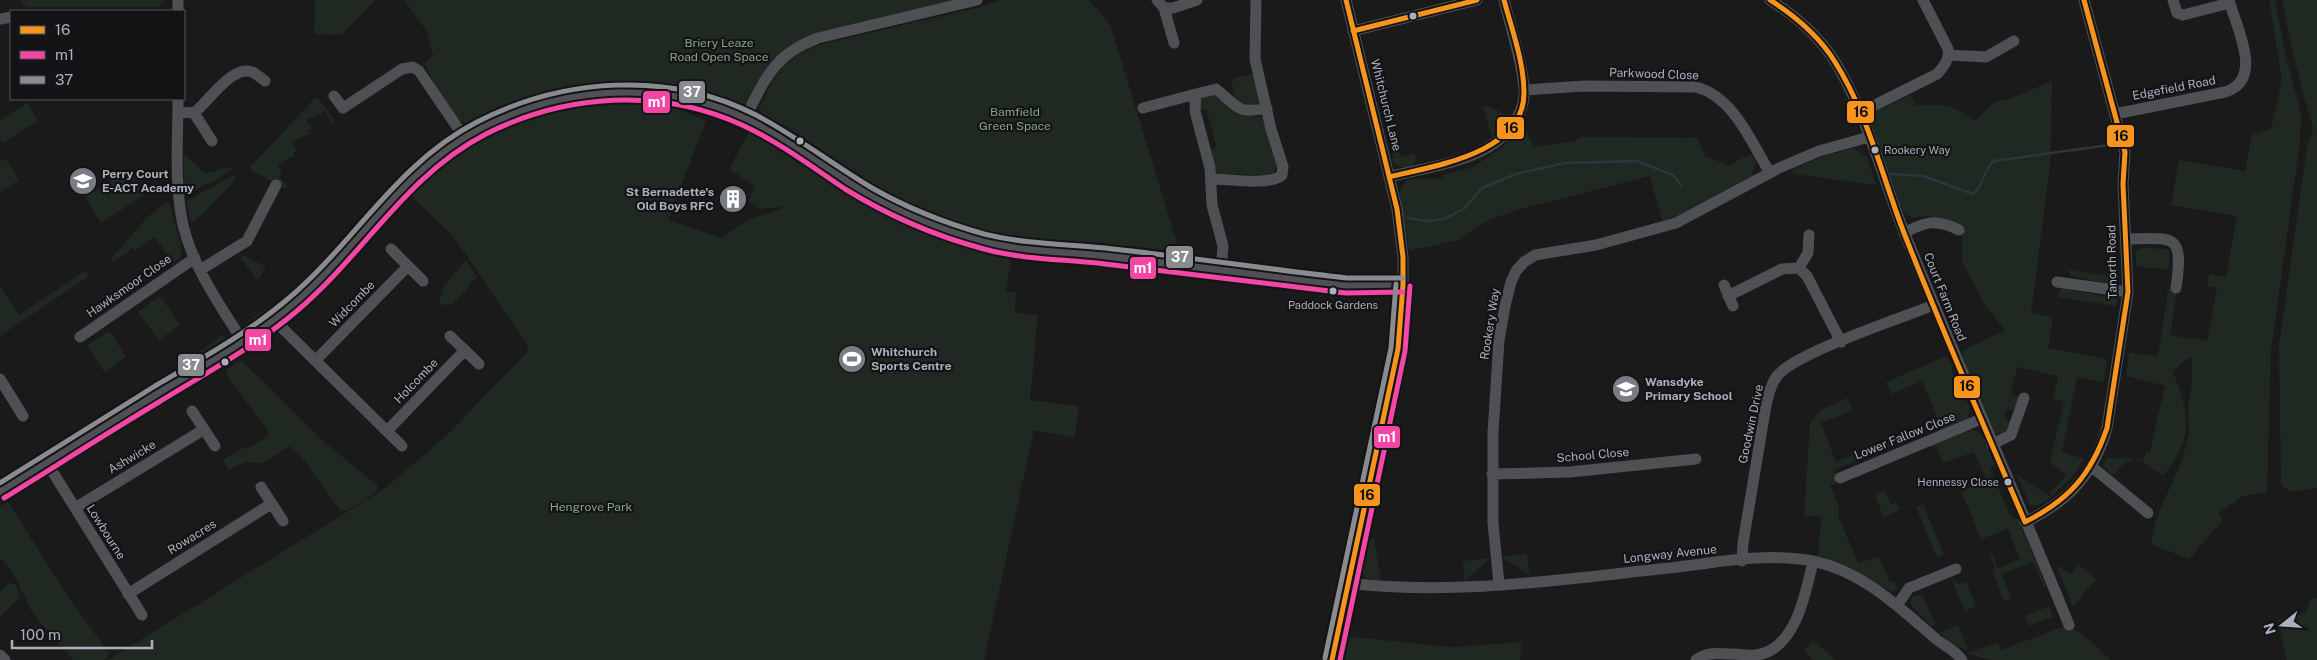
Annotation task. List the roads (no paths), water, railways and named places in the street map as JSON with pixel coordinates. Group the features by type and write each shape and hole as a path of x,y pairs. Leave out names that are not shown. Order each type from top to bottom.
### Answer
{"street":[{"path":"745,118 770,70 782,58 800,45 818,38 977,0"},
{"path":"1160,4 1173,8 1197,0"},
{"path":"1212,179 1264,181 1278,179 1282,175 1283,167 1267,108 1255,51 1256,0"},
{"name":"Whitchurch Lane","path":"1332,660 1398,349 1403,285 1400,230 1346,0"},
{"path":"1389,177 1476,154 1500,140 1514,124 1523,106 1524,90 1504,0"},
{"name":"Court Farm Road","path":"1770,0 1800,21 1818,38 1841,71 1860,112 1904,233 2069,625"},
{"path":"1860,112 1937,74 1944,67 1949,55 1945,41 1923,0"},
{"name":"Tanorth Road","path":"2025,522 2061,502 2071,493 2101,449 2107,428 2128,292 2123,184 2125,152 2084,0"},
{"path":"2173,0 2177,13 2183,15 2230,2"},
{"path":"1353,31 1470,1"},
{"name":"Edgefield Road","path":"2115,114 2225,92 2237,86 2245,75 2247,63 2230,2"},
{"path":"1160,4 1174,43"},
{"path":"1949,55 1986,57 2014,41"},
{"path":"334,96 343,108 402,69 413,67 419,71 464,137"},
{"path":"178,112 194,113 231,76 240,71 251,72 265,81"},
{"name":"Parkwood Close","path":"1524,90 1585,86 1696,87 1710,90 1722,99 1736,116 1770,173"},
{"path":"1143,108 1216,89 1236,107 1244,111 1267,108"},
{"path":"0,492 274,320 321,278 418,172 439,154 464,137 525,108 548,101 596,94 660,94 709,105 745,118 779,136 883,203 930,224 1001,246 1347,286 1403,285"},
{"path":"1196,94 1195,111 1212,179 1212,205 1223,246 1221,271"},
{"path":"178,100 177,176 184,226 200,270 242,340"},
{"path":"194,113 204,132 212,141"},
{"path":"196,141 204,132"},
{"name":"Rookery Way","path":"1499,584 1493,523 1492,474 1499,340 1511,282 1524,262 1535,255 1596,245 1676,222 1770,173 1819,151 1869,137"},
{"path":"200,270 247,241 276,185"},
{"path":"1904,233 1928,223 1944,222 1959,230"},
{"path":"1799,268 1808,253 1809,235"},
{"path":"2126,239 2165,238 2172,241 2177,246 2180,255 2176,288"},
{"path":"392,249 423,281"},
{"name":"Hawksmoor Close","path":"80,337 195,258"},
{"name":"Widcombe","path":"316,360 408,266"},
{"path":"1728,296 1782,269 1799,268 1807,276 1841,342"},
{"path":"2056,282 2128,292"},
{"name":"Goodwin Drive","path":"1742,561 1743,543 1772,384 1782,371 1791,364 1934,305"},
{"path":"274,320 402,446"},
{"path":"450,336 479,364"},
{"name":"Holcombe","path":"387,431 465,350"},
{"path":"0,379 23,416"},
{"path":"1992,444 2011,435 2024,398"},
{"path":"192,411 214,446"},
{"name":"Lower Fallow Close","path":"1840,478 1981,419"},
{"name":"Ashwicke","path":"76,508 203,430"},
{"name":"School Close","path":"1492,474 1570,472 1696,459"},
{"name":"Lowbourne","path":"47,462 142,615"},
{"path":"2091,466 2148,513"},
{"path":"261,487 283,521"},
{"name":"Rowacres","path":"128,594 271,504"},
{"name":"Longway Avenue","path":"1348,583 1390,588 1427,589 1778,558 1813,561 1838,568 1875,588 1898,604 1962,660"},
{"path":"1696,660 1710,653 1756,658 1774,647 1795,623 1801,611 1813,561"},
{"path":"1898,604 1909,588 1956,569"},
{"path":"0,655 5,660"}],"waterway":[{"path":"1891,174 1923,176 1973,194 1979,187 1987,169 1994,161 2116,144"},
{"path":"1408,218 1428,221 1444,219 1464,209 1482,188 1516,174 1565,163 1637,161 1673,175 1681,185"}],"place":[{"name":"Rookery Way","path":"1875,150"},
{"name":"Perry Court E-ACT Academy","path":"83,181"},
{"name":"St Bernadette's Old Boys RFC","path":"733,199"},
{"name":"Paddock Gardens","path":"1333,291"},
{"name":"Whitchurch Sports Centre","path":"852,359"},
{"name":"Wansdyke Primary School","path":"1626,389"},
{"name":"Hennessy Close","path":"2008,482"}],"park label":[{"name":"Briery Leaze Road Open Space","path":"719,50"},
{"name":"Bamfield Green Space","path":"1015,119"},
{"name":"Hengrove Park","path":"591,507"}]}
